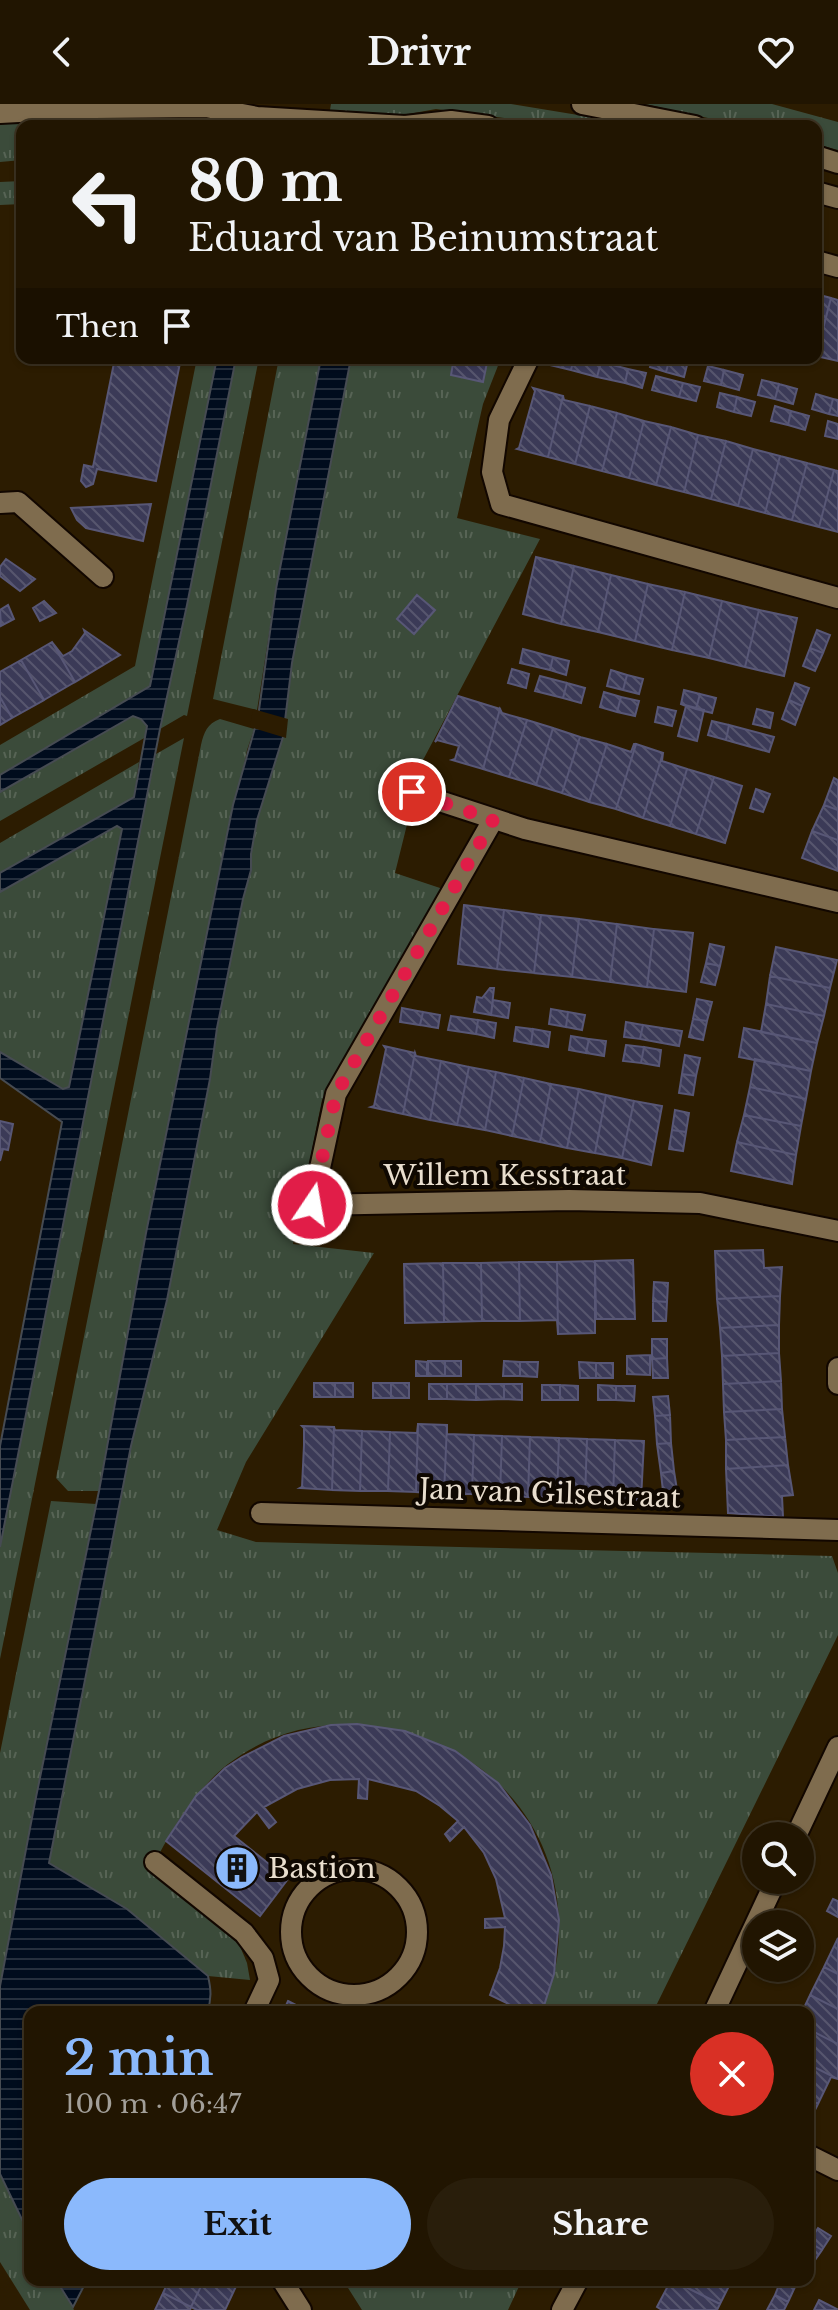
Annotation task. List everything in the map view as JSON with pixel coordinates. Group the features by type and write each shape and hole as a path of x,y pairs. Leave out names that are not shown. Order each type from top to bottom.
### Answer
{"street":[{"path":"582,104 664,120"},
{"path":"0,113 206,107 257,117 306,120"},
{"path":"526,364 499,420 492,472 501,504 838,598"},
{"path":"0,503 18,502 103,577"},
{"path":"412,792 493,820 838,902"},
{"name":"Willem Kesstraat","path":"493,820 336,1094 312,1205 569,1200 700,1203 838,1231"},
{"path":"838,1368 838,1384"},
{"name":"Jan van Gilsestraat","path":"261,1513 838,1530"},
{"path":"803,1822 838,1747"},
{"path":"155,1862 244,1933 263,1958 269,1980 257,2006"},
{"path":"350,1868 375,1872 394,1882 411,1903 417,1924 411,1959 394,1981 375,1991 353,1995 339,1993 319,1984 303,1969 293,1948 291,1927 297,1905 309,1887 329,1874 350,1868"},
{"path":"717,2006 769,1894"},
{"path":"263,1958 293,1948"},
{"path":"814,2158 838,2170"},
{"path":"286,2286 301,2310"},
{"path":"562,2310 575,2286"}],"green space":[{"path":"331,104 511,104 608,120 519,120 436,109 403,115 330,110"},
{"path":"645,104 772,104 838,122 838,150 822,146 822,120 717,120"},
{"path":"185,117 208,120 106,120"},
{"path":"16,123 16,161 0,162 0,124"},
{"path":"16,181 16,204 0,205 0,182"},
{"path":"196,364 216,364 150,686 0,775 0,745 135,666"},
{"path":"235,364 258,364 187,716 160,729"},
{"path":"278,364 320,364 276,589 257,710 213,699"},
{"path":"350,364 499,364 483,404 457,518 540,539 423,760 395,873 446,890 322,1100 293,1244 374,1253 246,1462 217,1530 256,1542 832,1556 838,1573 838,1635 746,1822 742,1822 742,1831 656,2006 544,2006 557,1959 559,1915 552,1874 538,1837 517,1804 490,1776 457,1753 419,1737 377,1727 318,1726 280,1736 245,1753 215,1775 183,1813 150,1871 239,1944 250,1980 208,1976 127,1909 49,1863 131,1446 167,1300 217,1028 251,870 257,820 283,737 292,663"},
{"path":"133,716 147,726 146,737 0,821 0,792"},
{"path":"220,719 254,729 247,750 146,1233 99,1491 68,1491 56,1478 201,745 207,729"},
{"path":"184,738 0,1659 0,1547 139,834 156,754"},
{"path":"139,762 134,797 0,873 0,843"},
{"path":"117,826 122,829 69,1087 63,1089 0,1052 0,892"},
{"path":"51,1501 96,1504 0,1986 0,1753"},
{"path":"0,2174 24,2224 24,2286 60,2286 74,2310 30,2310 0,2262"},
{"path":"347,2286 519,2286 508,2310 362,2310"}],"water":[{"path":"216,364 235,364 0,1547 0,1446 62,1122 0,1078 0,1052 63,1089 69,1087 122,829 117,826 0,892 0,873 134,797 147,726 133,716 0,792 0,775 150,686"},
{"path":"320,364 350,364 292,663 283,737 257,820 251,870 217,1028 167,1300 131,1446 49,1863 127,1909 208,1976 210,2003 209,2006 24,2006 24,2224 0,2174 0,1986 99,1491 146,1233 233,805 258,717 276,589"},
{"path":"60,2286 84,2286 73,2307"}],"pier":[{"path":"253,709 288,719 286,738 250,727"}],"building":[{"path":"822,296 831,298 822,332"},
{"path":"831,298 838,300 838,361 822,357 822,333"},
{"path":"114,364 180,364 156,481 97,469 93,484 86,487 81,481 84,465 93,467"},
{"path":"453,364 487,364 483,382 451,375"},
{"path":"550,364 572,364 571,370"},
{"path":"572,364 600,364 597,377 571,370"},
{"path":"600,364 628,369 625,383 597,377"},
{"path":"651,364 668,364 666,372 650,367"},
{"path":"668,364 687,364 684,377 666,372"},
{"path":"708,366 724,370 721,385 704,381"},
{"path":"628,369 646,373 642,388 625,383"},
{"path":"724,370 743,375 739,390 721,385"},
{"path":"656,376 683,383 679,397 652,390"},
{"path":"762,380 779,384 775,399 758,395"},
{"path":"683,383 700,387 696,401 679,397"},
{"path":"779,384 797,389 793,404 775,399"},
{"path":"533,388 563,396 548,457 517,449 535,391"},
{"path":"720,393 737,397 734,412 717,407"},
{"path":"816,394 833,399 829,414 812,409"},
{"path":"563,396 564,400 590,406 575,464 548,457"},
{"path":"737,397 755,402 751,416 734,412"},
{"path":"833,399 838,400 838,416 829,414"},
{"path":"590,406 617,413 602,471 575,464"},
{"path":"775,406 791,411 788,425 771,421"},
{"path":"791,411 809,416 805,430 788,425"},
{"path":"617,413 644,421 629,478 602,471"},
{"path":"644,421 671,427 656,485 629,478"},
{"path":"828,421 838,424 838,439 825,436"},
{"path":"671,427 698,435 684,492 656,485"},
{"path":"698,435 726,441 711,499 684,492"},
{"path":"726,441 753,449 738,506 711,499"},
{"path":"753,449 780,456 765,513 738,506"},
{"path":"780,456 807,463 792,520 765,513"},
{"path":"807,463 834,470 819,527 792,520"},
{"path":"834,470 838,471 838,532 819,527"},
{"path":"151,504 143,541 86,528 71,508"},
{"path":"536,557 574,566 561,624 523,614"},
{"path":"6,559 35,579 20,591 0,576 0,567"},
{"path":"574,566 611,575 598,632 561,624"},
{"path":"611,575 648,584 635,641 598,632"},
{"path":"648,584 685,592 672,650 635,641"},
{"path":"685,592 722,601 709,658 672,650"},
{"path":"417,595 435,610 414,634 397,619"},
{"path":"44,601 56,613 40,621 33,608"},
{"path":"722,601 759,610 745,667 709,658"},
{"path":"8,605 14,619 1,626 0,610"},
{"path":"759,610 797,618 784,676 745,667"},
{"path":"84,630 120,655 75,682 52,642 63,656 72,651"},
{"path":"817,630 830,635 823,653 810,648"},
{"path":"52,642 75,682 44,700 21,660"},
{"path":"810,648 823,653 815,671 803,666"},
{"path":"523,649 553,657 550,670 520,663"},
{"path":"553,657 569,661 566,675 550,670"},
{"path":"21,660 44,700 12,718 0,697 0,672"},
{"path":"512,669 529,674 526,688 508,683"},
{"path":"611,670 627,675 623,690 607,686"},
{"path":"627,675 643,679 639,694 623,690"},
{"path":"540,676 567,683 563,698 535,691"},
{"path":"567,683 585,688 581,703 563,698"},
{"path":"795,683 809,688 802,706 789,700"},
{"path":"684,690 700,694 696,709 681,704"},
{"path":"604,692 621,697 617,712 600,707"},
{"path":"700,694 716,698 712,713 696,709"},
{"path":"458,696 500,709 483,769 452,760 459,746 435,742"},
{"path":"0,697 12,718 0,725"},
{"path":"621,697 639,701 635,716 617,712"},
{"path":"789,700 802,706 795,725 782,719"},
{"path":"681,704 704,710 697,741 678,736 686,706"},
{"path":"658,707 676,711 672,726 655,722"},
{"path":"500,709 502,713 527,720 509,777 483,769"},
{"path":"757,709 773,713 770,728 753,724"},
{"path":"527,720 553,728 536,785 509,777"},
{"path":"712,721 729,725 726,740 708,735"},
{"path":"729,725 774,737 769,752 726,740"},
{"path":"553,728 580,737 562,793 536,785"},
{"path":"580,737 607,744 589,802 562,793"},
{"path":"607,744 631,752 636,744 616,809 589,802"},
{"path":"636,744 663,753 643,818 616,809"},
{"path":"663,753 662,761 687,769 670,826 643,818"},
{"path":"687,769 714,777 696,834 670,826"},
{"path":"714,777 742,786 725,843 696,834"},
{"path":"834,778 838,780 838,810 824,805"},
{"path":"756,789 770,794 763,812 750,808"},
{"path":"824,805 838,810 838,840 812,831"},
{"path":"812,831 838,840 838,871 802,858"},
{"path":"464,905 504,910 497,969 458,964"},
{"path":"504,910 541,915 534,973 497,969"},
{"path":"541,915 579,919 572,977 534,973"},
{"path":"579,919 617,924 610,982 572,977"},
{"path":"617,924 654,929 647,987 610,982"},
{"path":"654,929 693,933 686,992 647,987"},
{"path":"710,944 724,947 720,966 706,963"},
{"path":"776,947 837,960 830,988 770,976"},
{"path":"706,963 720,966 715,985 701,982"},
{"path":"770,976 830,988 824,1016 766,1004"},
{"path":"490,988 494,988 491,1015 474,1012 477,997 482,998"},
{"path":"697,999 712,1002 707,1021 693,1019"},
{"path":"493,1000 510,1003 508,1018 491,1015"},
{"path":"766,1004 824,1016 817,1043 761,1032"},
{"path":"402,1008 423,1012 420,1025 400,1022"},
{"path":"551,1009 568,1012 566,1027 549,1024"},
{"path":"423,1012 440,1015 438,1028 420,1025"},
{"path":"568,1012 585,1015 582,1030 566,1027"},
{"path":"451,1016 478,1020 476,1034 448,1030"},
{"path":"693,1019 707,1021 703,1040 689,1037"},
{"path":"478,1020 496,1023 494,1038 476,1034"},
{"path":"626,1022 643,1025 640,1039 624,1037"},
{"path":"643,1025 682,1031 679,1046 640,1039"},
{"path":"516,1027 533,1029 531,1044 514,1041"},
{"path":"744,1028 817,1043 811,1071 739,1057"},
{"path":"533,1029 550,1032 548,1047 531,1044"},
{"path":"571,1036 589,1039 586,1053 569,1050"},
{"path":"589,1039 606,1041 604,1056 586,1053"},
{"path":"626,1045 644,1047 641,1063 623,1061"},
{"path":"384,1046 415,1053 403,1114 371,1107 374,1106 386,1049"},
{"path":"644,1047 661,1050 659,1066 641,1063"},
{"path":"415,1053 416,1056 441,1061 430,1120 403,1114"},
{"path":"685,1055 700,1058 696,1076 682,1074"},
{"path":"755,1059 811,1071 806,1099 750,1087"},
{"path":"441,1061 469,1067 457,1125 430,1120"},
{"path":"469,1067 496,1072 485,1130 457,1125"},
{"path":"496,1072 524,1078 512,1136 485,1130"},
{"path":"682,1074 696,1076 693,1095 679,1093"},
{"path":"524,1078 551,1084 540,1142 512,1136"},
{"path":"551,1084 579,1089 567,1148 540,1142"},
{"path":"750,1087 806,1099 801,1126 744,1115"},
{"path":"579,1089 606,1095 595,1153 567,1148"},
{"path":"606,1095 634,1101 622,1158 595,1153"},
{"path":"634,1101 662,1106 651,1165 622,1158"},
{"path":"675,1110 689,1113 686,1132 672,1130"},
{"path":"744,1115 801,1126 796,1155 737,1142"},
{"path":"0,1121 13,1124 8,1150 3,1149 0,1161"},
{"path":"672,1130 686,1132 683,1151 669,1149"},
{"path":"737,1142 796,1155 792,1184 731,1171"},
{"path":"763,1250 764,1268 782,1267 780,1296 717,1299 715,1251"},
{"path":"633,1260 635,1319 596,1319 595,1261"},
{"path":"595,1261 595,1333 558,1334 557,1262"},
{"path":"519,1262 520,1321 482,1321 481,1263"},
{"path":"519,1262 557,1262 558,1334 557,1320 520,1321"},
{"path":"443,1263 444,1322 405,1323 404,1264"},
{"path":"443,1263 481,1263 482,1321 444,1322"},
{"path":"654,1282 668,1283 667,1302 653,1301"},
{"path":"780,1296 779,1325 720,1328 717,1299"},
{"path":"653,1301 667,1302 666,1321 653,1321"},
{"path":"779,1325 779,1353 722,1356 720,1328"},
{"path":"652,1339 667,1339 667,1358 652,1359"},
{"path":"779,1353 781,1381 723,1384 722,1356"},
{"path":"650,1355 650,1375 627,1374 627,1356"},
{"path":"667,1358 668,1378 653,1378 652,1359"},
{"path":"416,1361 427,1362 427,1376 416,1376"},
{"path":"428,1361 445,1361 445,1376 428,1376"},
{"path":"445,1361 461,1361 461,1376 445,1376"},
{"path":"504,1361 520,1362 520,1376 503,1376"},
{"path":"520,1362 538,1362 537,1377 520,1376"},
{"path":"579,1362 596,1363 596,1378 580,1378"},
{"path":"596,1363 613,1363 613,1378 596,1378"},
{"path":"781,1381 782,1409 724,1412 723,1384"},
{"path":"314,1383 335,1383 335,1397 314,1397"},
{"path":"335,1383 353,1383 353,1397 335,1397"},
{"path":"373,1383 391,1383 391,1398 373,1398"},
{"path":"391,1383 409,1383 409,1398 391,1398"},
{"path":"429,1384 447,1384 447,1399 429,1399"},
{"path":"447,1384 476,1384 476,1400 447,1399"},
{"path":"476,1384 504,1384 504,1399 476,1400"},
{"path":"504,1384 522,1384 522,1400 504,1399"},
{"path":"542,1385 560,1385 560,1400 542,1400"},
{"path":"560,1385 578,1386 578,1400 560,1400"},
{"path":"598,1385 616,1386 616,1400 598,1400"},
{"path":"616,1386 635,1386 634,1401 616,1400"},
{"path":"668,1396 670,1415 655,1416 653,1397"},
{"path":"782,1409 785,1437 726,1440 724,1412"},
{"path":"670,1415 671,1443 657,1444 655,1416"},
{"path":"418,1424 447,1425 444,1494 416,1492"},
{"path":"418,1424 416,1492 388,1491 390,1432 417,1433"},
{"path":"447,1425 447,1434 474,1435 472,1494 444,1494"},
{"path":"302,1426 334,1427 332,1490 300,1488 304,1445"},
{"path":"334,1427 335,1430 362,1431 360,1491 332,1490"},
{"path":"362,1431 390,1432 388,1491 360,1491"},
{"path":"474,1435 502,1436 500,1496 472,1494"},
{"path":"502,1436 530,1437 528,1497 500,1496"},
{"path":"530,1437 559,1438 557,1497 528,1497"},
{"path":"785,1437 788,1465 726,1469 726,1440"},
{"path":"559,1438 587,1439 585,1498 557,1497"},
{"path":"587,1439 615,1440 613,1499 585,1498"},
{"path":"615,1440 644,1441 641,1500 613,1499"},
{"path":"671,1443 674,1471 661,1473 657,1444"},
{"path":"788,1465 793,1495 782,1496 783,1517 728,1513 726,1469"},
{"path":"674,1471 677,1490 663,1491 661,1473"},
{"name":"Bastion","path":"357,1724 405,1731 455,1751 498,1783 530,1825 551,1875 559,1920 554,1974 544,2006 513,2006 490,1995 500,1968 505,1927 485,1928 485,1919 505,1918 496,1879 484,1853 464,1827 450,1841 445,1834 458,1821 416,1791 368,1779 367,1799 358,1798 359,1779 330,1780 297,1789 264,1807 276,1822 269,1828 257,1812 234,1836 288,1879 260,1916 166,1841 196,1796 225,1768 284,1736 331,1725"},
{"path":"833,1899 838,1901 838,1917 827,1911"},
{"path":"838,1938 838,1974 824,1967"},
{"path":"824,1967 838,1974 838,2009 810,1995"},
{"path":"810,1995 838,2009 838,2044 814,2032 814,2006 805,2006"},
{"path":"814,2032 838,2044 838,2079 814,2067"},
{"path":"814,2067 838,2079 831,2077 818,2104 814,2102"},
{"path":"818,2228 831,2236 822,2250 814,2245 814,2234"},
{"path":"814,2245 822,2250 814,2262"},
{"path":"166,2286 201,2286 191,2307 163,2293"},
{"path":"201,2286 236,2286 225,2310 197,2310 191,2307"},
{"path":"668,2286 683,2286 720,2304 717,2310 662,2310 657,2307"},
{"path":"684,2286 729,2286 720,2304"},
{"path":"779,2286 795,2287 788,2302 775,2295"},
{"path":"163,2293 191,2307 190,2310 155,2310"},
{"path":"775,2295 788,2302 784,2310 767,2310"},
{"path":"819,2300 837,2309 814,2310"}],"place":[{"name":"Bastion","path":"237,1868"}],"route":[{"path":"312,1205 336,1094 493,820 412,792"}]}
